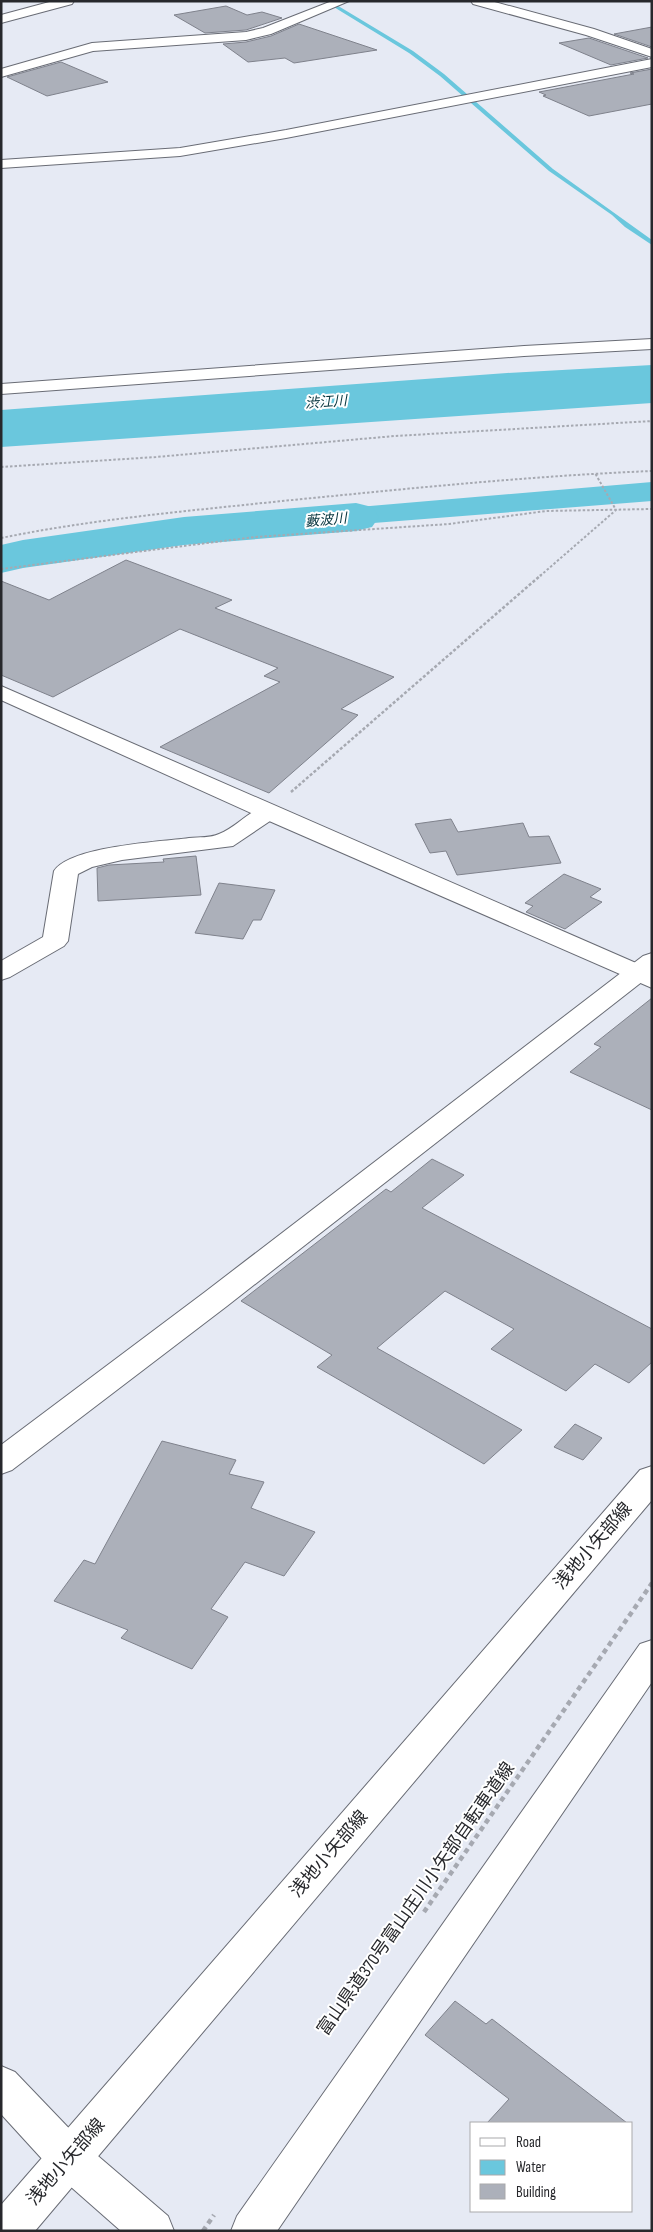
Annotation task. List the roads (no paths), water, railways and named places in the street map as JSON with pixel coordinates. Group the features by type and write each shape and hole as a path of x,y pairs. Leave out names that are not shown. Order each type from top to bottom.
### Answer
{"street":[{"path":"1,19 68,1"},
{"path":"1,73 92,47 246,36 267,31 343,1"},
{"path":"478,1 590,32 652,53"},
{"path":"1,164 180,152 286,134 652,63"},
{"path":"1,389 524,351 652,344"},
{"path":"1,692 268,812 647,971"},
{"path":"1,972 55,941 66,871 84,860 225,842 268,812"},
{"path":"1,1462 647,971"},
{"name":"浅地小矢部線","path":"7,2231 652,1478"},
{"path":"252,2231 652,1654"},
{"path":"1,2085 69,2158 154,2231"}],"water":[{"name":"渋江川","path":"652,365 652,403 1,447 1,410 507,373"},
{"path":"652,482 652,501 272,531 253,516"}],"waterway":[{"path":"326,1 411,52 442,75 551,170 652,243"},
{"name":"藪波川","path":"1,559 23,554 184,531 356,517"}]}
